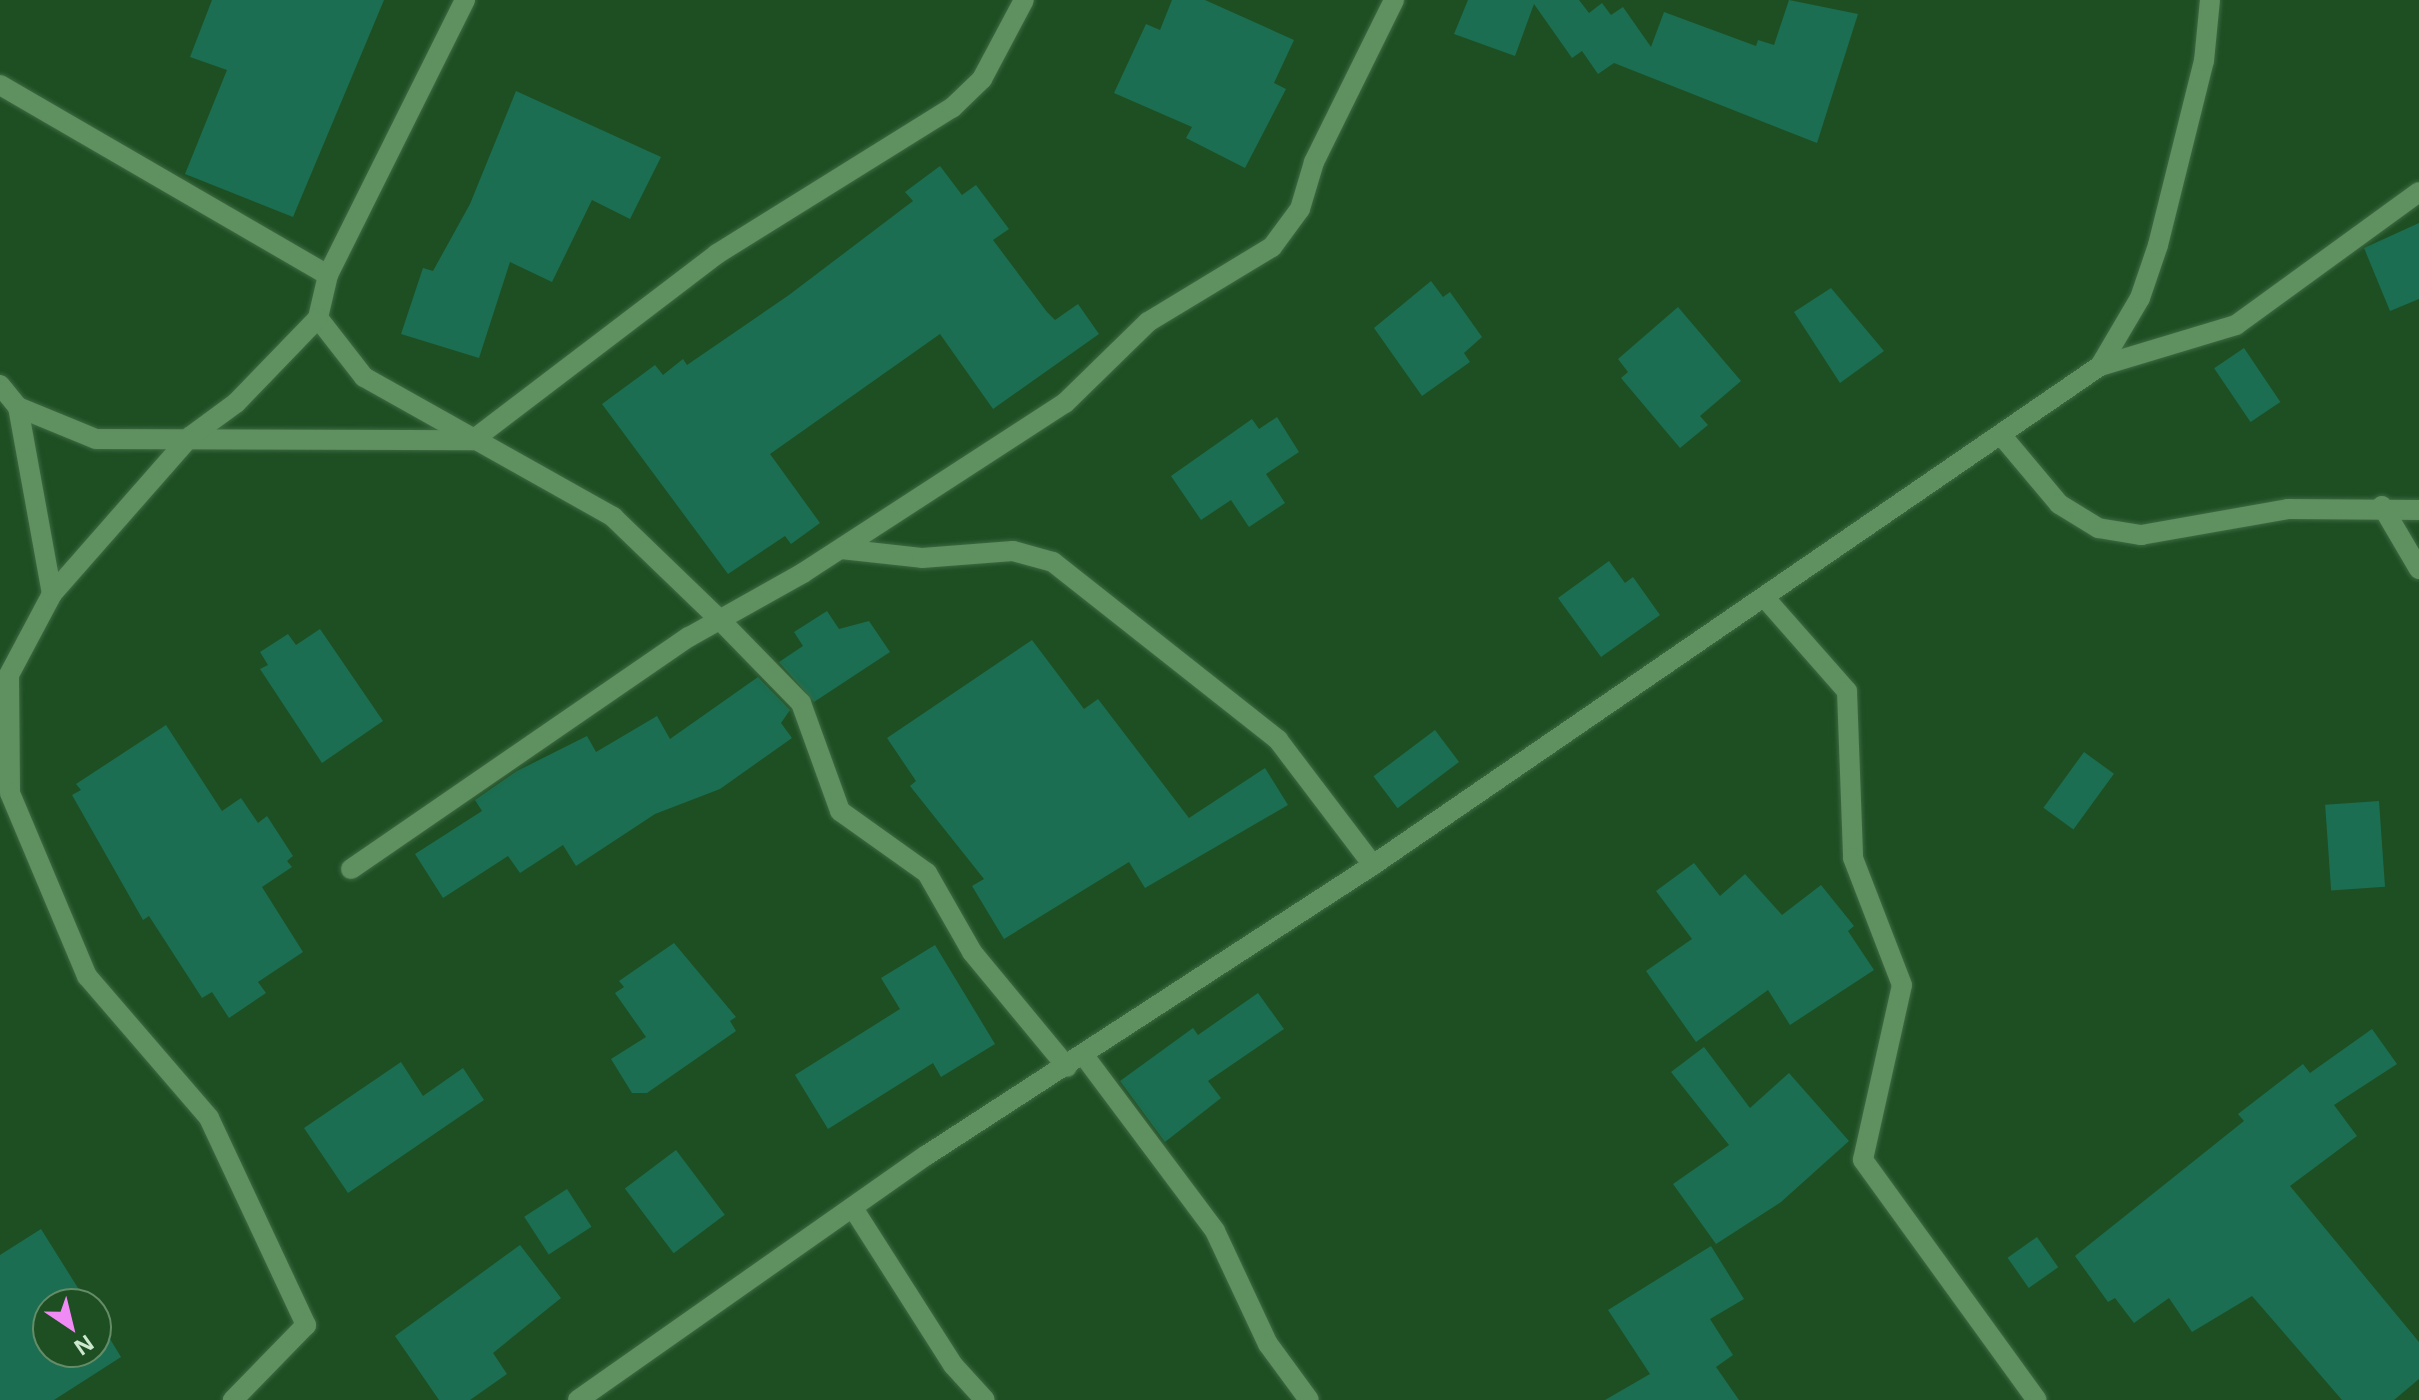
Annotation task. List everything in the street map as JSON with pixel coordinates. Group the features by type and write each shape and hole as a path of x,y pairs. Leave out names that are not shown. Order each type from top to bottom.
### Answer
{"street":[{"path":"233,1400 306,1325 209,1118 87,976 10,793 4,678 52,594 191,436 236,403 318,318 328,275 465,0"},
{"path":"0,385 18,407 96,439 191,436 473,440 717,254 952,108 982,79 1024,0"},
{"path":"351,869 718,618 841,549 1065,403 1148,322 1272,247 1300,209 1314,162 1394,0"},
{"path":"2100,366 2140,298 2158,245 2204,61 2210,0"},
{"path":"0,85 328,275"},
{"path":"578,1400 853,1208 1373,865 2100,366 2236,325 2419,192"},
{"path":"318,318 364,377 613,517 801,703 840,811 927,873 972,952 1076,1062 1215,1231 1268,1344 1309,1400"},
{"path":"18,407 52,594"},
{"path":"2002,436 2059,504 2098,528 2141,535 2288,509 2382,506 2419,510"},
{"path":"2382,506 2419,569"},
{"path":"841,549 922,558 1013,551 1053,562 1278,740 1373,865"},
{"path":"1765,598 1847,691 1853,858 1902,985 1863,1160 2037,1400"},
{"path":"853,1208 953,1365 985,1400"}],"building":[{"path":"212,0 384,0 293,217 185,174 227,70 190,57"},
{"path":"1172,0 1205,0 1294,40 1274,83 1286,89 1245,168 1186,138 1192,127 1114,93 1146,24 1160,30"},
{"path":"1468,0 1579,0 1589,13 1602,3 1611,15 1623,7 1651,47 1664,12 1756,46 1758,40 1774,45 1789,0 1858,14 1817,143 1614,63 1598,74 1582,51 1572,58 1534,4 1515,56 1454,34"},
{"path":"516,91 661,157 630,219 592,200 552,282 510,262 479,358 401,334 423,268 433,271 470,204"},
{"path":"940,166 962,195 976,185 1009,229 993,240 1047,312 1055,320 1078,304 1099,334 993,409 940,334 770,454 820,523 791,544 785,536 728,574 602,404 655,365 663,375 683,359 687,365 789,295 913,201 905,192"},
{"path":"2419,223 2419,299 2390,311 2364,248"},
{"path":"1431,281 1443,297 1450,292 1482,337 1464,353 1470,362 1422,396 1374,328"},
{"path":"1831,288 1884,351 1840,383 1794,312"},
{"path":"1678,307 1741,381 1700,416 1708,425 1680,448 1621,378 1628,372 1618,359"},
{"path":"2244,348 2280,402 2251,422 2214,368"},
{"path":"1277,417 1299,452 1266,474 1285,503 1249,527 1231,500 1201,520 1171,476 1252,419 1259,429"},
{"path":"1609,561 1625,583 1633,577 1660,615 1601,657 1558,598"},
{"path":"827,611 839,629 869,621 890,652 814,702 779,662 803,646 794,632"},
{"path":"320,629 383,721 322,763 260,669 268,665 260,652 288,634 296,645"},
{"path":"1032,640 1084,709 1098,699 1189,818 1265,768 1288,805 1145,888 1129,862 1004,939 972,886 984,879 910,786 916,781 887,738"},
{"path":"758,677 790,710 781,723 792,738 720,789 655,814 576,866 563,845 520,873 508,856 443,898 415,854 482,811 475,800 517,771 587,736 596,752 657,716 670,739"},
{"path":"166,725 222,811 241,798 258,823 267,816 293,856 287,861 292,867 262,887 303,952 258,982 266,993 229,1018 212,992 202,998 149,916 143,920 72,795 81,790 76,784"},
{"path":"1435,730 1459,762 1398,808 1374,776"},
{"path":"2084,752 2114,774 2073,830 2043,808"},
{"path":"2379,801 2385,887 2331,891 2325,805"},
{"path":"1694,863 1720,896 1745,874 1782,915 1821,885 1854,926 1848,931 1874,970 1790,1025 1768,990 1696,1042 1646,971 1692,939 1656,891"},
{"path":"674,943 736,1017 730,1021 736,1031 647,1093 632,1093 611,1059 646,1037 615,993 624,987 619,981"},
{"path":"935,945 995,1044 941,1077 933,1063 828,1129 795,1075 900,1009 881,978"},
{"path":"1258,993 1284,1029 1208,1081 1221,1098 1165,1142 1120,1081 1193,1028 1198,1035"},
{"path":"2372,1029 2397,1064 2334,1105 2357,1136 2290,1186 2419,1342 2419,1379 2394,1400 2342,1400 2252,1296 2192,1332 2169,1298 2134,1323 2115,1298 2108,1302 2075,1256 2244,1121 2238,1114 2303,1064 2310,1073"},
{"path":"1704,1047 1750,1108 1789,1073 1849,1141 1781,1202 1716,1244 1673,1184 1729,1145 1671,1072"},
{"path":"401,1062 423,1096 463,1068 484,1100 348,1193 304,1128"},
{"path":"676,1150 725,1215 674,1253 625,1189"},
{"path":"567,1189 592,1227 549,1255 524,1217"},
{"path":"41,1229 78,1288 32,1288 32,1368 104,1368 54,1400 0,1400 0,1255"},
{"path":"2037,1237 2058,1267 2029,1288 2008,1258"},
{"path":"520,1245 561,1298 493,1353 507,1374 470,1400 439,1400 395,1336"},
{"path":"1711,1246 1744,1299 1710,1319 1733,1355 1716,1367 1739,1400 1605,1400 1650,1374 1608,1310"},
{"path":"112,1342 121,1357 112,1363"}]}
